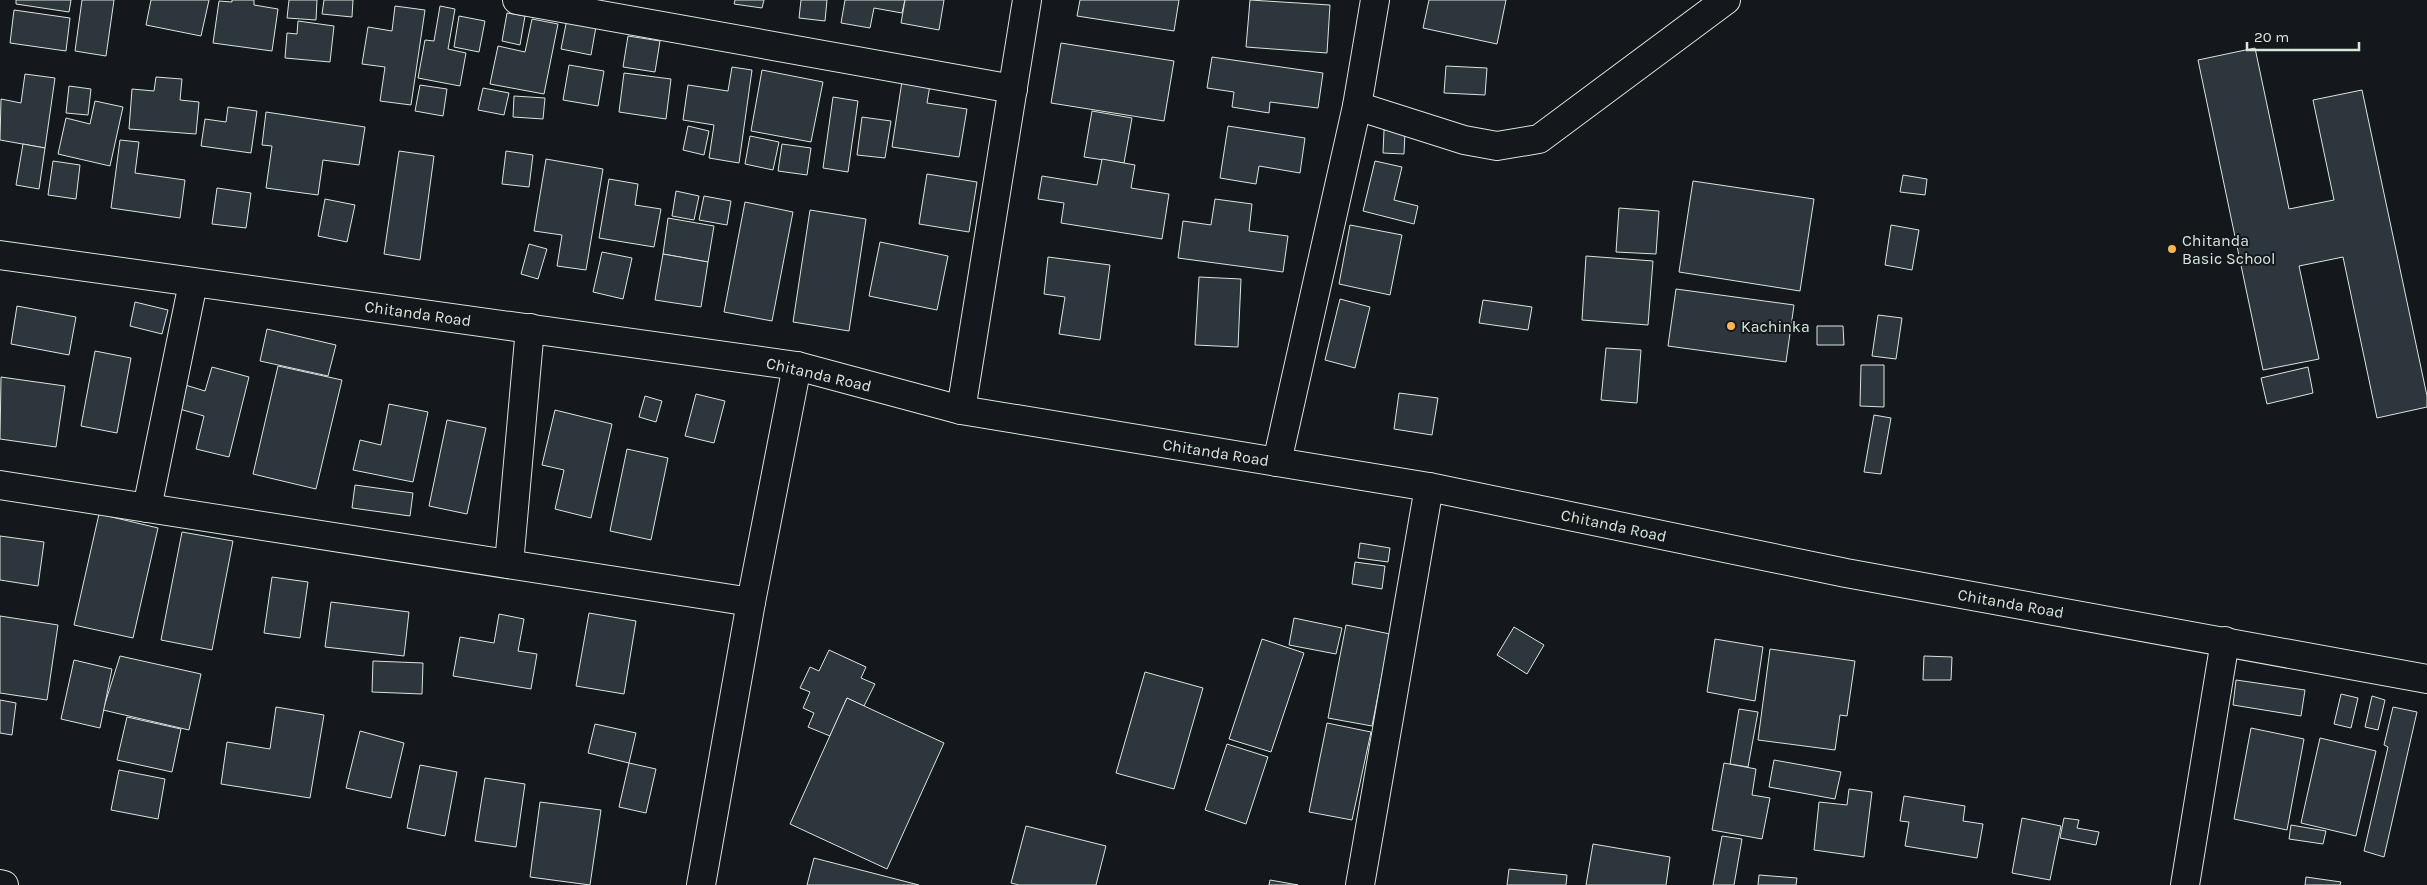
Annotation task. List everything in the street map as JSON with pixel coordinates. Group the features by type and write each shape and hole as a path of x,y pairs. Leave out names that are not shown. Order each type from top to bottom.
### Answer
{"street":[{"path":"517,0 1013,89"},
{"path":"961,410 1027,0"},
{"path":"1277,462 1357,106 1375,0"},
{"path":"1357,106 1464,140 1497,146 1539,139 1726,0"},
{"name":"Chitanda Road","path":"0,255 797,366 961,410 1429,487 1846,573 2427,679"},
{"path":"147,508 193,283"},
{"path":"509,564 530,328"},
{"path":"701,885 750,602 797,366"},
{"path":"0,485 750,602"},
{"path":"1360,885 1429,487"},
{"path":"2185,885 2225,641"},
{"path":"0,884 4,885"}],"building":[{"path":"16,0 71,0 69,12 16,4"},
{"path":"82,0 114,0 106,56 75,51"},
{"path":"151,0 209,0 201,36 146,25"},
{"path":"232,0 254,0 254,5 278,9 272,51 213,43 219,1 232,2"},
{"path":"289,0 317,0 316,20 287,18"},
{"path":"324,0 353,0 352,17 322,14"},
{"path":"735,0 764,0 762,8 734,4"},
{"path":"801,0 827,0 825,21 799,18"},
{"path":"845,0 905,0 902,13 874,8 870,28 841,23"},
{"path":"905,0 944,0 939,30 901,23"},
{"path":"1080,0 1179,0 1174,31 1077,16"},
{"path":"1250,0 1330,5 1327,53 1246,47"},
{"path":"1429,0 1506,0 1497,44 1423,28"},
{"path":"395,6 425,10 411,105 380,101 385,67 362,64 368,27 392,31"},
{"path":"440,6 455,9 448,49 466,53 460,86 418,78 425,40 434,41"},
{"path":"14,10 70,18 66,51 10,43"},
{"path":"507,13 525,16 520,45 502,41"},
{"path":"568,14 597,21 591,55 561,49"},
{"path":"459,16 485,21 479,52 454,47"},
{"path":"532,19 558,24 544,94 490,84 498,46 525,52"},
{"path":"298,21 334,26 330,62 285,58 287,33 297,34"},
{"path":"628,36 660,41 655,72 623,67"},
{"path":"1061,43 1174,61 1164,121 1051,103"},
{"path":"2255,48 2289,209 2334,200 2313,100 2362,90 2427,396 2427,407 2377,418 2343,257 2299,266 2319,359 2263,370 2198,60"},
{"path":"1212,57 1323,73 1318,108 1270,102 1269,113 1232,107 1234,92 1207,88"},
{"path":"569,65 604,71 598,106 563,100"},
{"path":"1446,66 1487,68 1485,95 1444,93"},
{"path":"732,67 752,70 739,163 709,158 714,125 683,120 688,85 728,91"},
{"path":"762,70 823,82 811,142 751,131"},
{"path":"624,73 671,79 666,119 619,112"},
{"path":"25,74 55,78 45,148 0,140 1,99 21,103"},
{"path":"156,77 182,79 180,100 199,102 196,134 129,129 132,89 154,91"},
{"path":"902,81 930,85 927,103 967,109 959,157 892,147"},
{"path":"420,85 447,89 443,116 415,111"},
{"path":"69,86 91,89 88,115 66,113"},
{"path":"483,88 509,93 504,115 478,110"},
{"path":"514,96 545,98 543,119 513,117"},
{"path":"833,97 858,101 848,172 823,168"},
{"path":"95,101 123,107 110,166 58,154 66,118 90,124"},
{"path":"228,107 257,111 251,153 201,146 205,119 226,122"},
{"path":"1092,111 1132,118 1124,163 1084,157"},
{"path":"266,112 365,127 359,165 323,160 318,195 266,188 272,146 262,145"},
{"path":"862,117 891,121 885,158 857,155"},
{"path":"688,126 709,131 704,155 683,150"},
{"path":"1228,126 1305,138 1300,173 1259,166 1256,184 1220,178"},
{"path":"1384,130 1405,132 1404,154 1383,153"},
{"path":"750,136 779,142 773,170 745,164"},
{"path":"120,140 139,142 135,173 185,180 180,218 111,208"},
{"path":"23,144 45,148 39,189 16,185"},
{"path":"782,144 811,148 807,175 778,171"},
{"path":"399,151 434,156 420,260 384,254"},
{"path":"506,151 533,155 529,187 502,184"},
{"path":"546,159 603,169 586,270 557,266 562,235 534,231"},
{"path":"1102,159 1135,165 1131,188 1169,194 1162,239 1061,223 1064,203 1038,199 1042,176 1097,185"},
{"path":"53,161 80,165 76,199 48,195"},
{"path":"1375,161 1402,167 1394,200 1418,206 1414,224 1363,211"},
{"path":"927,174 977,182 969,232 919,224"},
{"path":"1903,175 1927,179 1925,195 1900,192"},
{"path":"609,179 638,184 635,205 661,209 654,247 599,238"},
{"path":"1693,181 1814,199 1800,291 1679,272"},
{"path":"217,188 251,193 246,228 212,224"},
{"path":"676,191 699,196 694,220 672,216"},
{"path":"704,196 731,201 727,225 699,220"},
{"path":"325,199 355,205 347,242 318,236"},
{"path":"1215,199 1252,204 1249,231 1288,236 1283,272 1178,258 1183,221 1211,225"},
{"path":"745,202 793,212 772,321 724,312"},
{"path":"1619,208 1659,211 1656,254 1616,252"},
{"path":"810,210 866,219 849,331 793,322"},
{"path":"668,218 714,226 708,262 663,254"},
{"path":"1350,225 1402,235 1390,295 1339,284"},
{"path":"1891,225 1919,230 1912,270 1885,265"},
{"path":"880,242 948,256 937,310 869,296"},
{"path":"529,244 547,249 538,279 521,274"},
{"path":"602,252 632,258 623,299 593,292"},
{"path":"663,254 708,262 701,307 655,300"},
{"path":"1586,256 1653,261 1648,325 1582,320"},
{"path":"1048,257 1110,265 1100,340 1059,334 1065,297 1044,294"},
{"path":"1199,277 1241,279 1238,347 1195,345"},
{"name":"Kachinka","path":"1676,289 1794,305 1786,362 1668,346"},
{"path":"1340,299 1370,307 1355,368 1325,360"},
{"path":"1483,300 1532,307 1528,330 1479,323"},
{"path":"135,302 168,310 162,334 130,326"},
{"path":"17,306 76,317 69,355 11,344"},
{"path":"1878,315 1902,318 1896,359 1872,356"},
{"path":"1817,326 1843,326 1844,345 1817,345"},
{"path":"267,329 336,345 328,376 260,361"},
{"path":"1606,348 1641,350 1637,403 1601,400"},
{"path":"95,351 131,358 117,433 81,426"},
{"path":"1861,365 1884,365 1884,407 1860,406"},
{"path":"278,366 342,380 316,489 253,474"},
{"path":"212,367 249,377 229,457 196,449 204,416 176,408 182,384 205,391"},
{"path":"2308,367 2313,393 2267,404 2261,378"},
{"path":"1,377 65,386 56,447 0,439"},
{"path":"1399,393 1438,398 1432,435 1394,429"},
{"path":"696,394 725,401 714,443 685,436"},
{"path":"645,396 662,401 656,422 639,417"},
{"path":"389,404 428,412 413,482 353,470 360,440 381,445"},
{"path":"555,410 612,424 591,518 555,509 564,470 542,465"},
{"path":"1874,415 1891,418 1881,474 1864,472"},
{"path":"447,420 486,428 467,514 429,506"},
{"path":"627,449 668,458 651,540 610,531"},
{"path":"355,485 413,493 410,516 352,508"},
{"path":"99,514 158,528 133,638 74,625"},
{"path":"182,532 233,541 212,650 161,640"},
{"path":"0,536 44,542 38,586 0,580"},
{"path":"1360,543 1390,548 1388,562 1358,558"},
{"path":"1355,562 1385,566 1382,589 1352,584"},
{"path":"272,577 308,582 300,638 264,633"},
{"path":"331,602 409,612 404,656 325,647"},
{"path":"589,613 636,621 624,694 576,686"},
{"path":"499,614 524,619 518,651 537,654 531,689 453,676 460,637 494,643"},
{"path":"0,616 58,625 47,700 0,693"},
{"path":"1294,618 1342,628 1336,654 1289,645"},
{"path":"1346,625 1390,634 1372,726 1328,718"},
{"path":"1514,627 1544,645 1527,674 1497,655"},
{"path":"1262,639 1304,653 1271,752 1229,739"},
{"path":"1715,639 1763,647 1755,701 1707,692"},
{"path":"1770,649 1855,661 1847,716 1840,715 1835,750 1758,740"},
{"path":"829,650 866,667 861,678 875,684 864,706 847,698 830,736 808,727 814,713 803,708 810,692 800,688 810,667 819,671"},
{"path":"120,656 201,674 189,730 103,710"},
{"path":"1924,656 1952,657 1951,680 1923,680"},
{"path":"74,660 112,669 100,728 61,719"},
{"path":"373,661 423,663 422,694 372,692"},
{"path":"1145,672 1203,688 1174,789 1116,773"},
{"path":"2236,680 2305,690 2301,716 2233,705"},
{"path":"2341,694 2358,698 2351,728 2334,724"},
{"path":"2372,696 2385,700 2378,730 2365,727"},
{"path":"847,698 944,743 887,869 790,824"},
{"path":"0,700 16,703 12,735 0,733"},
{"path":"276,707 324,715 310,798 221,784 227,742 270,749"},
{"path":"2393,707 2417,712 2384,857 2364,851 2388,747 2384,745"},
{"path":"1739,709 1758,712 1748,767 1730,764"},
{"path":"127,717 181,729 172,772 117,760"},
{"path":"1327,723 1371,732 1352,820 1309,812"},
{"path":"595,724 636,733 629,763 588,753"},
{"path":"2251,728 2304,739 2287,830 2234,819"},
{"path":"360,731 404,743 391,798 346,788"},
{"path":"2320,738 2376,751 2356,836 2301,823"},
{"path":"1227,744 1268,757 1246,824 1205,810"},
{"path":"1774,760 1841,772 1835,799 1769,787"},
{"path":"629,763 656,769 646,813 619,807"},
{"path":"1724,763 1756,769 1752,795 1770,798 1762,839 1712,830"},
{"path":"420,765 457,772 445,836 407,828"},
{"path":"119,770 165,779 158,819 111,810"},
{"path":"485,778 525,784 516,847 475,841"},
{"path":"1849,789 1872,792 1864,857 1814,850 1819,802 1847,805"},
{"path":"1904,796 1965,806 1963,821 1983,824 1977,858 1905,846 1909,822 1900,821"},
{"path":"540,802 601,810 590,885 530,877"},
{"path":"2022,818 2061,826 2050,880 2012,873"},
{"path":"2064,818 2079,820 2077,828 2099,832 2096,845 2060,838"},
{"path":"2291,825 2326,831 2323,844 2289,839"},
{"path":"1026,826 1106,846 1096,885 1019,885 1011,883"},
{"path":"1722,836 1742,839 1734,885 1713,885"},
{"path":"1593,844 1670,857 1666,885 1586,885"},
{"path":"814,858 919,885 807,885"},
{"path":"1509,869 1567,875 1566,885 1507,885"},
{"path":"1759,875 1797,878 1796,885 1758,885"},
{"path":"2306,877 2341,882 2340,885 2305,885"},
{"path":"1270,880 1298,885 1269,885"}],"place":[{"name":"Chitanda Basic School","path":"2172,249"},
{"name":"Kachinka","path":"1731,326"}]}
